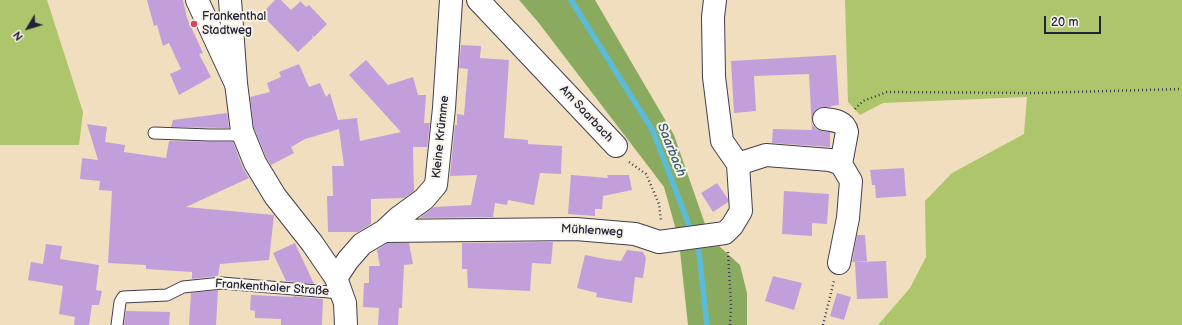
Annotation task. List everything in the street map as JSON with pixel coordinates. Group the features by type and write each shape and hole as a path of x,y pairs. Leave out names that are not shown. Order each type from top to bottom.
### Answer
{"street":[{"path":"197,0 236,83"},
{"name":"Frankenthaler Straße","path":"230,0 236,83 242,131 255,163 275,196 312,243 339,285 345,303 346,325"},
{"name":"Kleine Krümme","path":"339,285 348,260 362,244 384,231 398,218 424,199 436,185 444,108 451,0"},
{"name":"Am Saarbach","path":"478,0 616,146"},
{"path":"715,0 713,17 714,77 722,141 738,164 741,211 732,226 719,233"},
{"path":"824,119 841,123 846,127 847,132 841,164 850,181 848,218 839,263"},
{"path":"738,164 766,155 830,160 841,164"},
{"name":"Mühlenweg","path":"384,231 576,229 635,234 668,241 719,233"}],"lane":[{"path":"154,133 244,135"},
{"name":"Frankenthaler Straße","path":"118,325 120,302 123,297 167,295 184,287 222,283 339,285"}],"path":[{"path":"846,127 852,112 863,101 888,92 1034,93 1182,89"},
{"name":"Am Saarbach","path":"616,146 620,155 646,174 659,204 661,222 668,241"},
{"path":"719,233 728,250 731,305 730,325"},
{"path":"823,325 839,263"}],"green space":[{"path":"0,0 47,0 83,112 79,145 0,145"},
{"path":"519,0 595,0 674,135 705,224 676,230 664,187 538,22"},
{"path":"845,0 1182,0 1182,325 878,325 910,288 926,257 925,201 952,173 1024,134 1027,97 883,103 860,115 848,102"},
{"path":"719,246 740,265 747,293 747,325 688,325 680,251"}],"building":[{"path":"147,0 183,0 187,18 203,53 199,54 211,77 179,95 170,74 181,69 169,43 163,46 157,25 154,26"},
{"path":"275,0 281,0 291,10 301,1 306,7 309,5 327,24 314,37 312,35 313,38 298,52 261,14"},
{"path":"461,45 481,46 480,58 509,60 504,138 528,140 528,144 562,146 561,174 540,173 534,205 508,200 507,205 495,203 493,217 421,218 434,207 471,205 477,175 450,176 455,125 457,125 457,114 464,115 468,69 459,68"},
{"path":"836,55 839,105 819,108 814,112 812,118 812,124 816,129 830,132 830,147 772,143 773,129 812,130 809,74 754,76 756,111 734,113 731,61"},
{"path":"366,60 388,85 413,77 418,95 426,95 424,123 430,123 427,147 413,147 414,191 404,198 371,199 371,224 358,232 328,232 327,196 333,196 332,166 344,166 339,129 305,139 291,147 294,153 271,165 266,157 254,128 250,97 270,92 267,83 281,77 279,72 299,64 309,87 320,83 326,97 330,93 338,120 357,118 360,141 401,132 349,75"},
{"path":"227,113 229,128 171,127 173,120"},
{"path":"87,124 107,127 105,142 125,145 124,152 166,158 169,141 233,142 243,168 249,178 186,207 274,215 269,260 220,264 218,276 192,279 192,272 146,269 146,265 108,263 112,191 99,190 100,181 80,179 82,158 98,160"},
{"path":"904,168 906,196 876,198 875,185 872,185 870,170"},
{"path":"571,175 608,178 607,175 629,175 632,190 603,196 602,209 595,209 595,216 568,214"},
{"path":"717,183 728,199 728,202 713,212 701,193"},
{"path":"784,191 829,194 827,224 812,223 812,236 782,234"},
{"path":"857,235 865,235 867,261 852,262"},
{"path":"553,242 551,264 532,263 530,291 468,288 467,269 462,269 462,243"},
{"path":"295,243 314,284 286,281 273,253"},
{"path":"387,243 409,243 413,264 404,265 402,308 399,308 398,325 378,325 379,308 363,307 364,283 369,283 369,266 380,266 377,250"},
{"path":"46,244 62,246 60,259 99,265 96,290 102,291 99,305 92,305 89,325 74,325 75,317 59,314 63,286 28,280 31,262 43,264"},
{"path":"627,250 643,252 646,258 643,278 635,277 632,303 596,297 597,293 577,288 585,255 621,261"},
{"path":"886,261 888,298 857,299 855,262"},
{"path":"773,276 802,283 794,310 765,301"},
{"path":"218,290 216,325 189,325 191,293"},
{"path":"837,293 851,297 844,320 830,316"},
{"path":"251,295 294,297 293,296 323,299 322,325 281,325 281,319 255,318 255,311 250,310"},
{"path":"126,311 170,312 169,325 124,325"}],"waterway":[{"name":"Saarbach","path":"571,0 653,131 692,233"},
{"name":"Saarbach","path":"695,241 699,253 707,325"}],"place":[{"name":"Frankenthal Stadtweg","path":"194,24"}]}
